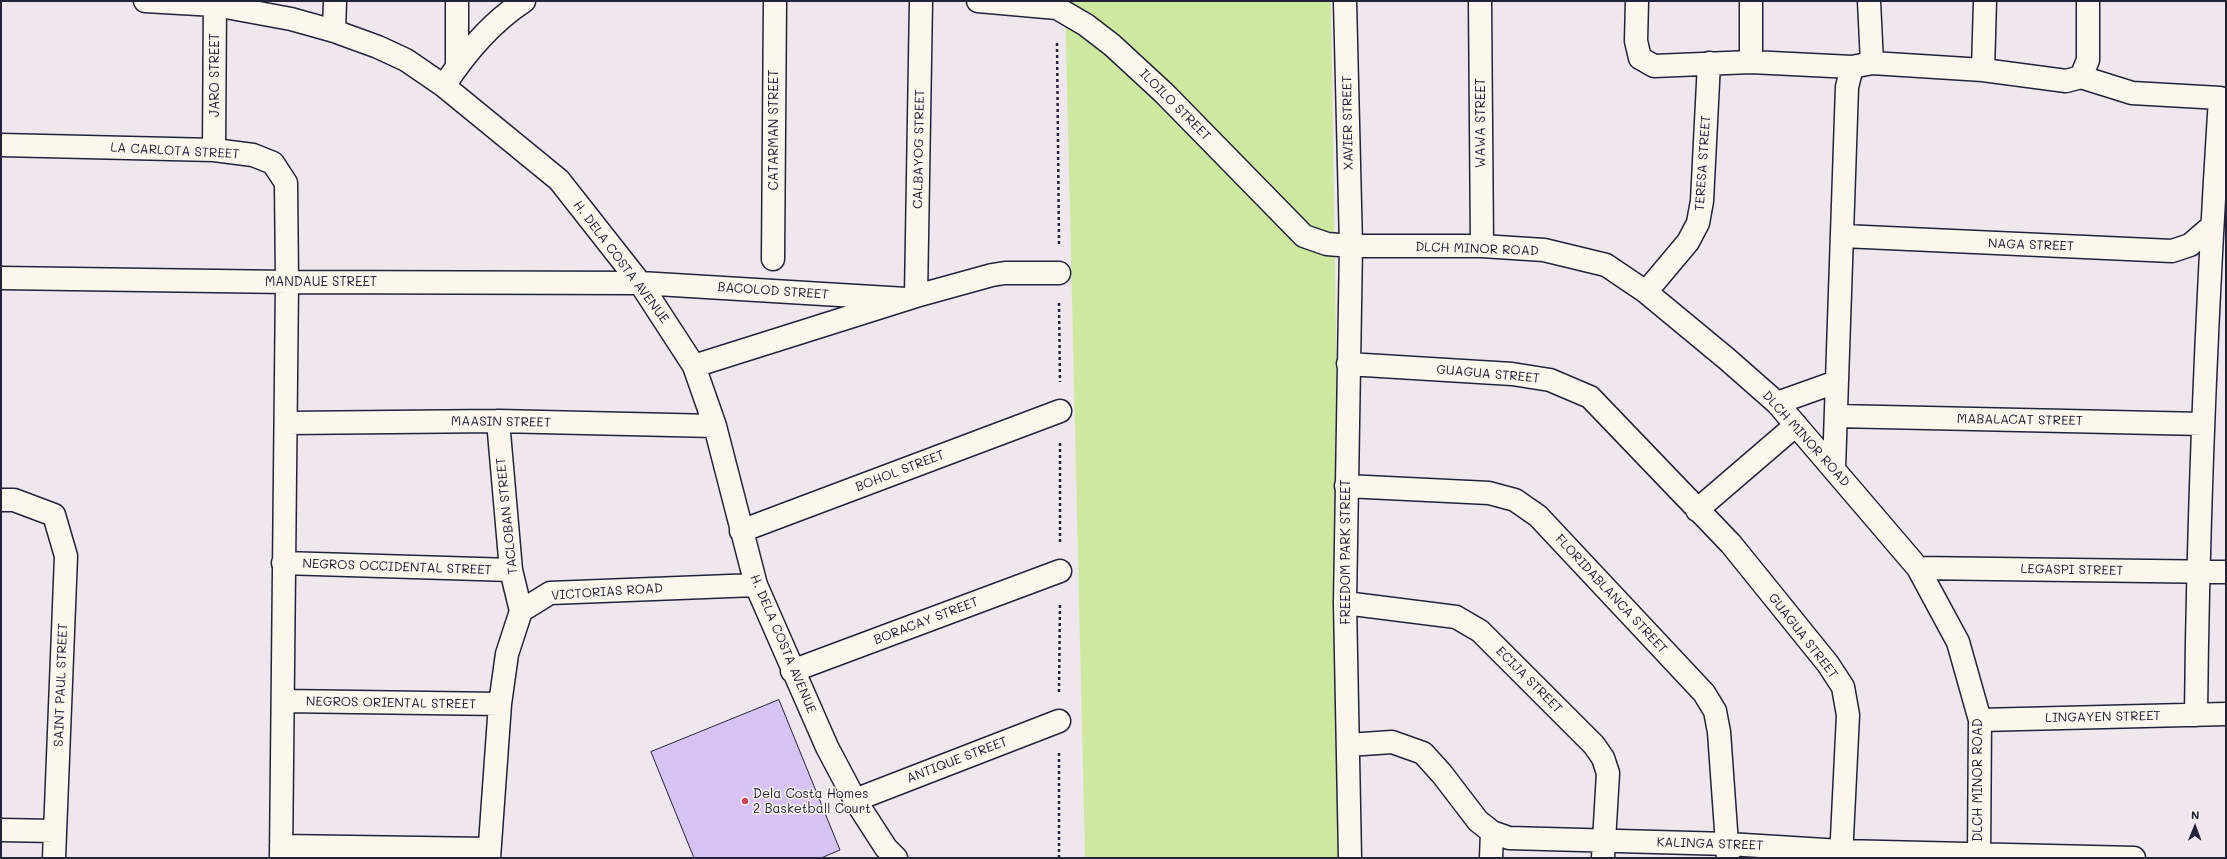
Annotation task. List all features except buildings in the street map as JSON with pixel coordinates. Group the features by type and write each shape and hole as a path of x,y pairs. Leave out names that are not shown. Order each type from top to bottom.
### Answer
{"street":[{"name":"H. DELA COSTA AVENUE","path":"145,1 215,3 291,19 334,31 406,60 444,86 559,180 640,283 694,366 715,426 740,531 756,585 826,747 855,800 886,848 896,858"},
{"path":"334,1 334,31"},
{"path":"457,1 458,65"},
{"path":"444,86 458,65 507,12 524,1"},
{"name":"CATARMAN STREET","path":"773,258 775,1"},
{"name":"CALBAYOG STREET","path":"911,298 921,1"},
{"name":"ILOILO STREET","path":"978,1 1057,8 1086,25 1112,45 1164,93 1304,236 1327,244 1351,246"},
{"name":"XAVIER STREET","path":"1345,1 1351,246"},
{"name":"WAWA STREET","path":"1480,1 1482,246"},
{"path":"1637,1 1636,41 1640,58 1654,66 1751,62 1983,70 2066,81 2081,77 2132,93 2223,98 2212,226 2203,424 2198,571 2196,715"},
{"path":"1751,1 1751,62"},
{"path":"1834,468 1847,87 1862,65 1869,1"},
{"path":"1983,70 1985,1"},
{"path":"2081,77 2088,60 2088,1"},
{"name":"JARO STREET","path":"214,150 215,3"},
{"name":"TERESA STREET","path":"1646,292 1688,242 1698,223 1702,201 1709,63"},
{"name":"LA CARLOTA STREET","path":"1,145 214,150 253,155 273,163 286,183 286,422 283,563 281,852"},
{"name":"NAGA STREET","path":"1843,236 2172,251 2190,245 2212,226"},
{"name":"DLCH MINOR ROAD","path":"1351,246 1482,246 1544,250 1606,265 1646,292 1727,359 1777,403 1918,568 1958,642 1980,720 1979,856"},
{"name":"FREEDOM PARK STREET","path":"1350,858 1345,603 1351,246"},
{"name":"BACOLOD STREET","path":"694,366 911,298 992,275 1059,273"},
{"name":"MANDAUE STREET","path":"1,278 287,282 640,283"},
{"name":"BACOLOD STREET","path":"640,283 911,298"},
{"name":"GUAGUA STREET","path":"1348,364 1512,374 1550,380 1590,397 1731,544 1828,664 1843,687 1848,715 1841,854"},
{"path":"1777,403 1836,382"},
{"name":"BOHOL STREET","path":"740,531 1060,411"},
{"name":"MABALACAT STREET","path":"1836,416 2203,424"},
{"name":"MAASIN STREET","path":"286,422 498,421 715,426"},
{"name":"TACLOBAN STREET","path":"498,421 511,570 521,611"},
{"path":"1697,510 1796,425"},
{"name":"FLORIDABLANCA STREET","path":"1346,486 1489,493 1515,500 1538,516 1704,693 1715,711 1719,732 1728,851"},
{"name":"SAINT PAUL STREET","path":"1,500 14,500 54,515 66,556 54,858"},
{"name":"NEGROS OCCIDENTAL STREET","path":"283,563 511,570"},
{"name":"LEGASPI STREET","path":"1918,568 2226,572"},
{"name":"BORACAY STREET","path":"792,671 1060,571"},
{"name":"VICTORIAS ROAD","path":"521,611 550,593 756,585"},
{"name":"ECIJA STREET","path":"1345,603 1456,617 1480,631 1594,745 1603,758 1608,773 1603,849"},
{"path":"281,852 489,854 500,704 507,654 521,611"},
{"name":"NEGROS ORIENTAL STREET","path":"283,701 500,704"},
{"name":"LINGAYEN STREET","path":"1980,720 2226,714"},
{"name":"ANTIQUE STREET","path":"855,800 1059,721"},
{"name":"KALINGA STREET","path":"1348,745 1392,742 1423,754 1442,774 1478,821 1492,832 1509,838 1603,849 2134,858"},
{"path":"1,830 55,831"},
{"path":"1491,858 1492,832"}],"green space":[{"path":"1065,1 1331,1 1344,858 1085,858"}],"place":[{"name":"Dela Costa Homes 2 Basketball Court","path":"745,801"}]}
